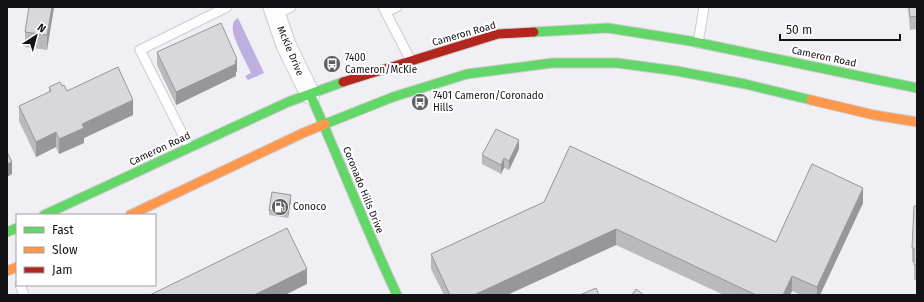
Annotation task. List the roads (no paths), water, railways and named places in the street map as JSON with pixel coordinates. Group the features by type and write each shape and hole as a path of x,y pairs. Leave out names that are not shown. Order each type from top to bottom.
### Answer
{"main road":[{"name":"Cameron Road","path":"46,214 272,108 344,82 498,34 608,28 698,43 749,57 917,88"},
{"path":"132,214 324,125 393,97 467,74 498,69 552,63 617,63 746,80 867,114 917,122"},
{"name":"Coronado Hills Drive","path":"310,94 333,145 378,255 397,295"}],"street":[{"name":"McKie Drive","path":"279,10 286,45 310,94"}],"lane":[{"path":"189,147 140,50 227,7"},
{"path":"397,7 384,10 411,61"},
{"path":"698,43 704,7"}],"place":[{"name":"7400 Cameron/McKie","path":"332,64"},
{"name":"7401 Cameron/Coronado Hills","path":"420,102"},
{"name":"Conoco","path":"280,207"}]}
